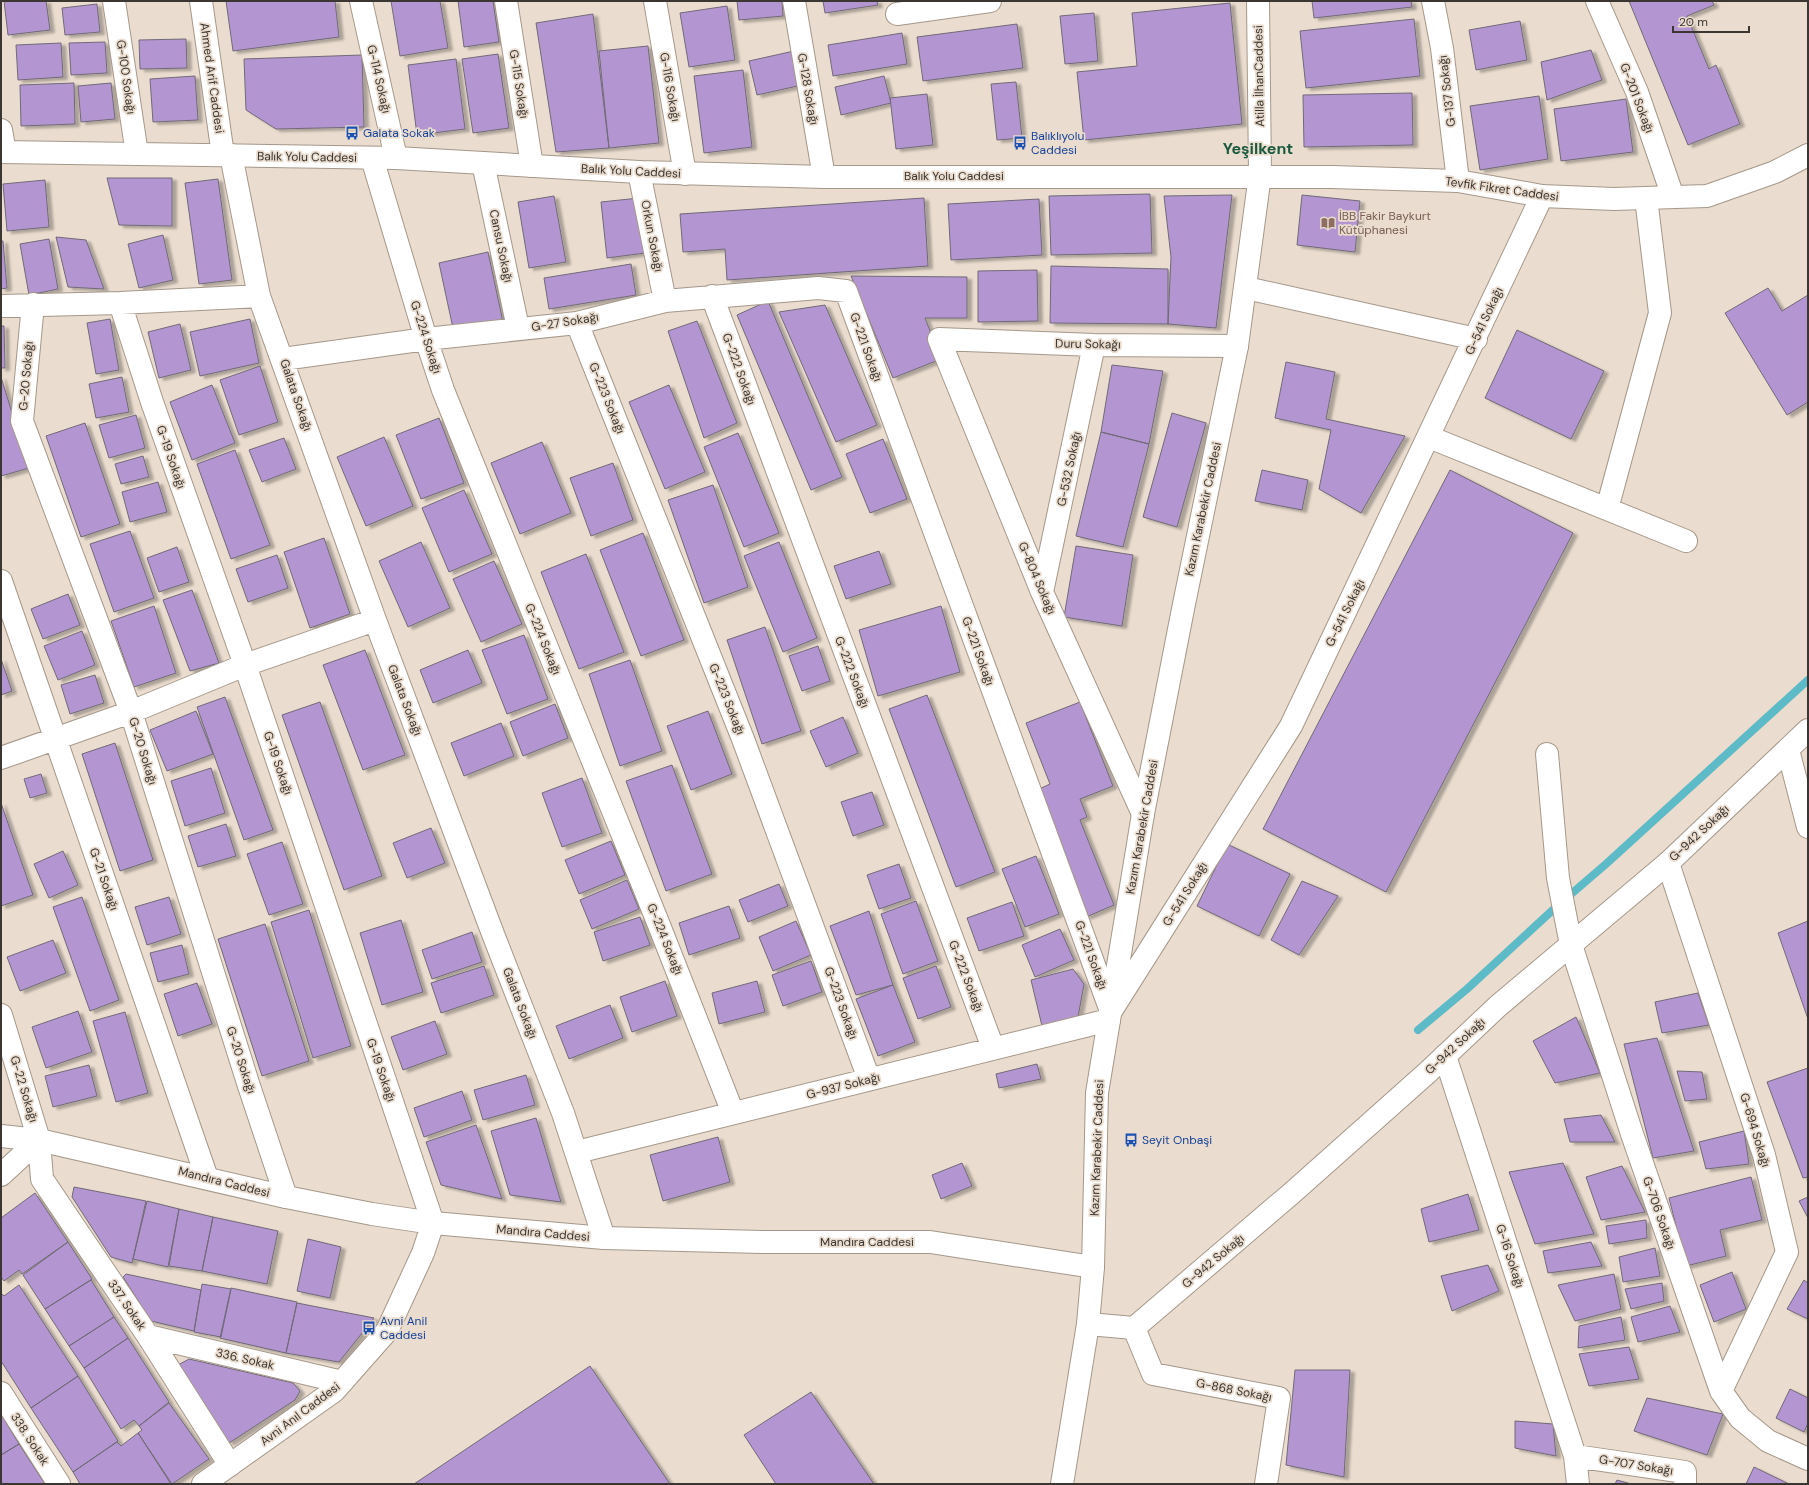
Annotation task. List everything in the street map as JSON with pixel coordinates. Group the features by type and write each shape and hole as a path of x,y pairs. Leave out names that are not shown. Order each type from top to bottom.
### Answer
{"street":[{"name":"G-100 Sokağı","path":"114,1 137,154"},
{"name":"Ahmed Arif Caddesi","path":"202,1 227,155"},
{"name":"G-114 Sokağı","path":"361,1 396,158"},
{"name":"G-115 Sokağı","path":"506,1 532,166"},
{"name":"G-116 Sokağı","path":"655,1 685,174"},
{"name":"G-128 Sokağı","path":"794,1 824,177"},
{"path":"897,14 938,5 990,1"},
{"name":"Atilla İlhanCaddesi","path":"1258,1 1260,175"},
{"name":"G-137 Sokağı","path":"1433,1 1442,48 1458,181"},
{"name":"G-201 Sokağı","path":"1597,1 1637,92 1673,197"},
{"path":"1,130 3,152"},
{"name":"Balık Yolu Caddesi","path":"3,152 396,158 639,172 824,177 1260,175"},
{"name":"Galata Sokağı","path":"227,155 259,296 283,359 375,620 577,1152 604,1238"},
{"name":"Tevfik Fikret Caddesi","path":"1260,175 1458,181 1542,196 1614,199 1707,196 1775,172 1808,155"},
{"name":"G-224 Sokağı","path":"372,158 426,339 443,390 660,925 733,1113"},
{"name":"Cansu Sokağı","path":"483,163 518,328"},
{"name":"Orkun Sokağı","path":"639,172 665,301"},
{"name":"Kazım Karabekir Caddesi","path":"1062,1484 1088,1324 1093,1267 1097,1094 1143,814 1182,609 1237,346 1260,175"},
{"name":"G-541 Sokağı","path":"1110,1015 1291,726 1476,339 1542,196"},
{"path":"1607,509 1660,313 1646,198"},
{"name":"G-27 Sokağı","path":"283,359 426,339 518,328 577,323 665,301 818,288 846,291"},
{"path":"1246,288 1476,339"},
{"name":"G-221 Sokağı","path":"846,291 1110,1015"},
{"path":"1,306 120,303 259,296"},
{"name":"G-222 Sokağı","path":"712,296 993,1048"},
{"name":"G-19 Sokağı","path":"120,303 152,402 245,665 433,1223"},
{"name":"G-20 Sokağı","path":"33,304 22,421 131,712 245,1076 286,1197"},
{"name":"G-223 Sokağı","path":"577,323 743,739 869,1079"},
{"name":"Duru Sokağı","path":"939,339 1094,344 1237,346"},
{"name":"G-804 Sokağı","path":"939,339 1042,592 1143,814"},
{"name":"G-532 Sokağı","path":"1042,592 1094,344"},
{"path":"1429,437 1686,541"},
{"name":"G-21 Sokağı","path":"1,581 207,1178"},
{"path":"1,758 131,712 245,665 375,620"},
{"name":"G-942 Sokağı","path":"1134,1328 1292,1193 1445,1056 1570,936 1668,863 1808,730"},
{"path":"1788,750 1808,827"},
{"name":"G-706 Sokağı","path":"1547,754 1558,878 1570,936 1632,1134 1721,1391 1740,1418 1768,1440 1808,1459"},
{"name":"G-694 Sokağı","path":"1668,863 1764,1155 1787,1252 1721,1391"},
{"name":"G-22 Sokağı","path":"1,1015 39,1140"},
{"name":"G-937 Sokağı","path":"577,1152 993,1048 1110,1015"},
{"name":"G-16 Sokağı","path":"1445,1056 1575,1456 1578,1484"},
{"name":"Mandıra Caddesi","path":"1,1136 39,1140 286,1197 372,1214 433,1223 604,1238 762,1242 930,1242 1093,1267"},
{"path":"1,1175 39,1140"},
{"name":"337. Sokak","path":"39,1140 42,1180 148,1336 230,1465"},
{"name":"Avni Anıl Caddesi","path":"203,1484 334,1391 387,1331 424,1253 433,1223"},
{"path":"1088,1324 1134,1328"},
{"name":"G-868 Sokağı","path":"1134,1328 1152,1374 1279,1398 1266,1484"},
{"name":"336. Sokak","path":"148,1336 342,1382"},
{"name":"338. Sokak","path":"1,1393 59,1484"},
{"name":"G-707 Sokağı","path":"1575,1456 1685,1472 1685,1484"}],"building":[{"path":"4,1 46,1 50,30 8,35"},
{"path":"226,1 335,1 339,37 233,51"},
{"path":"391,1 440,1 448,48 400,56"},
{"path":"458,1 493,1 499,42 464,47"},
{"path":"737,1 782,1 783,16 739,20"},
{"path":"823,1 877,1 878,5 825,13"},
{"path":"1312,1 1411,1 1412,7 1314,18"},
{"path":"1629,1 1712,1 1714,5 1687,16 1709,69 1716,65 1740,124 1688,145"},
{"path":"1230,3 1242,124 1084,140 1077,72 1137,66 1132,13"},
{"path":"97,4 100,32 65,35 62,8"},
{"path":"727,6 735,60 689,67 680,13"},
{"path":"1094,13 1098,61 1065,64 1060,16"},
{"path":"593,14 609,148 556,152 536,23"},
{"path":"1414,19 1420,76 1306,88 1300,31"},
{"path":"1520,21 1527,60 1476,70 1469,30"},
{"path":"1017,24 1023,68 923,81 917,37"},
{"path":"902,33 907,64 833,76 828,45"},
{"path":"186,39 187,68 140,69 139,40"},
{"path":"105,42 107,73 71,75 69,43"},
{"path":"61,43 63,77 18,80 16,45"},
{"path":"648,46 659,143 609,148 599,51"},
{"path":"1591,50 1602,80 1547,100 1541,62"},
{"path":"794,51 802,85 757,95 749,61"},
{"path":"498,54 509,128 473,133 462,59"},
{"path":"362,55 364,127 276,129 246,110 244,59"},
{"path":"456,59 465,129 417,135 408,65"},
{"path":"743,70 752,147 704,153 694,76"},
{"path":"195,76 198,120 153,122 150,79"},
{"path":"884,76 891,103 841,115 835,87"},
{"path":"1016,82 1022,138 997,140 991,84"},
{"path":"74,83 75,124 21,126 20,85"},
{"path":"111,83 115,119 81,122 78,86"},
{"path":"1412,93 1413,145 1304,147 1303,95"},
{"path":"927,94 933,145 896,149 890,98"},
{"path":"1539,96 1548,159 1480,170 1470,106"},
{"path":"1626,99 1633,152 1561,161 1554,109"},
{"path":"107,178 172,178 172,226 119,225"},
{"path":"218,179 232,280 199,284 185,183"},
{"path":"45,180 49,227 7,231 3,184"},
{"path":"1150,194 1152,253 1051,255 1049,196"},
{"path":"1232,195 1216,328 1168,324 1171,257 1164,196"},
{"name":"İBB Fakir Baykurt Kütüphanesi","path":"1302,195 1360,201 1355,252 1297,245"},
{"path":"554,196 566,262 529,268 518,202"},
{"path":"639,198 645,253 607,258 601,202"},
{"path":"924,198 928,266 727,280 725,249 683,252 680,214"},
{"path":"1039,199 1042,255 951,260 948,204"},
{"path":"163,235 173,280 139,288 128,244"},
{"path":"56,237 86,240 104,289 68,287"},
{"path":"49,239 58,289 29,295 20,244"},
{"path":"1,241 3,241 7,288 1,289"},
{"path":"488,252 503,322 454,333 439,263"},
{"path":"631,264 636,295 549,309 544,278"},
{"path":"1051,266 1168,269 1168,324 1050,323"},
{"path":"1037,270 1038,321 978,322 978,271"},
{"path":"851,276 967,277 967,318 925,318 941,359 893,378"},
{"path":"1768,288 1782,311 1808,295 1808,402 1787,415 1725,313"},
{"path":"768,301 842,477 811,490 737,315"},
{"path":"825,305 877,425 836,442 779,312"},
{"path":"110,319 119,370 96,374 87,323"},
{"path":"250,319 259,363 200,376 190,332"},
{"path":"697,321 737,423 704,438 668,331"},
{"path":"180,324 191,370 159,378 148,332"},
{"path":"1,326 4,326 5,368 1,368"},
{"path":"1517,330 1604,371 1571,439 1485,398"},
{"path":"1286,362 1335,372 1326,419 1405,436 1361,513 1319,489 1331,430 1275,418"},
{"path":"1112,365 1163,371 1149,444 1101,432"},
{"path":"260,366 278,422 239,435 220,380"},
{"path":"1,377 29,468 1,476"},
{"path":"122,377 129,412 96,418 89,384"},
{"path":"212,385 235,443 192,460 170,402"},
{"path":"669,385 705,472 665,489 629,402"},
{"path":"1172,413 1206,423 1177,527 1143,517"},
{"path":"136,415 145,448 109,458 99,425"},
{"path":"439,418 464,483 421,499 396,435"},
{"path":"85,423 120,524 81,537 46,436"},
{"path":"1101,432 1149,444 1123,547 1076,536"},
{"path":"738,433 779,533 744,547 704,447"},
{"path":"384,437 413,506 366,526 337,457"},
{"path":"284,438 296,469 262,482 249,450"},
{"path":"883,439 907,499 870,513 846,454"},
{"path":"542,442 571,513 520,534 491,463"},
{"path":"235,450 270,545 231,559 197,464"},
{"path":"143,456 149,477 121,484 115,464"},
{"path":"613,463 633,520 591,536 570,478"},
{"path":"1262,470 1308,480 1302,510 1255,501"},
{"path":"1450,470 1573,533 1386,892 1263,829"},
{"path":"158,482 167,512 130,522 122,492"},
{"path":"713,485 748,587 704,603 668,500"},
{"path":"464,490 492,554 449,572 422,508"},
{"path":"130,531 154,598 114,612 90,544"},
{"path":"643,533 684,640 641,656 600,550"},
{"path":"324,538 350,614 310,628 284,552"},
{"path":"421,542 450,608 408,627 379,561"},
{"path":"779,542 817,638 783,652 744,556"},
{"path":"1076,546 1133,555 1122,626 1064,617"},
{"path":"177,547 189,582 159,592 147,558"},
{"path":"879,551 891,584 846,599 834,566"},
{"path":"586,554 624,652 579,669 541,572"},
{"path":"277,555 288,588 248,602 236,569"},
{"path":"494,561 522,624 481,642 453,579"},
{"path":"192,590 219,663 190,671 163,600"},
{"path":"68,594 80,625 43,639 31,609"},
{"path":"154,606 176,673 134,687 111,621"},
{"path":"941,606 960,672 878,696 859,630"},
{"path":"765,627 801,731 762,744 727,640"},
{"path":"82,631 95,665 58,680 44,646"},
{"path":"524,635 548,699 507,714 482,650"},
{"path":"818,646 830,681 802,691 789,656"},
{"path":"365,650 405,755 363,770 323,665"},
{"path":"468,650 482,683 433,703 420,670"},
{"path":"1,659 12,691 1,695"},
{"path":"630,660 662,751 620,766 589,674"},
{"path":"95,675 104,703 70,714 61,685"},
{"path":"927,695 995,872 956,887 889,709"},
{"path":"225,697 273,830 244,840 197,707"},
{"path":"320,702 382,876 344,890 282,715"},
{"path":"1080,702 1113,786 1080,799 1087,817 1080,820 1114,905 1086,917 1035,791 1050,784 1026,723"},
{"path":"555,704 568,738 523,756 510,722"},
{"path":"196,711 213,754 167,771 150,730"},
{"path":"708,711 732,774 691,790 667,726"},
{"path":"843,717 858,753 826,767 810,731"},
{"path":"501,723 514,756 464,776 451,743"},
{"path":"115,743 153,860 120,871 82,754"},
{"path":"672,765 712,874 666,891 626,781"},
{"path":"211,768 225,813 185,826 171,781"},
{"path":"41,774 47,793 30,798 24,779"},
{"path":"582,778 602,833 562,847 542,793"},
{"path":"872,792 884,825 853,836 841,802"},
{"path":"1,803 33,895 1,906"},
{"path":"226,824 236,856 198,867 188,836"},
{"path":"431,828 445,863 407,878 393,843"},
{"path":"611,841 625,875 579,894 565,860"},
{"path":"282,842 303,904 269,915 247,854"},
{"path":"1227,844 1290,874 1259,936 1197,906"},
{"path":"63,851 78,885 49,898 34,864"},
{"path":"1036,856 1059,914 1025,927 1002,869"},
{"path":"899,864 911,898 879,909 867,875"},
{"path":"627,880 639,909 592,929 580,900"},
{"path":"1302,881 1338,896 1299,955 1271,940"},
{"path":"779,884 788,906 748,922 739,900"},
{"path":"82,897 119,1000 90,1011 53,907"},
{"path":"169,897 181,934 147,945 135,907"},
{"path":"916,901 938,961 903,974 881,914"},
{"path":"1012,902 1024,936 979,951 967,918"},
{"path":"729,906 740,938 689,955 679,923"},
{"path":"309,910 351,1046 313,1058 271,922"},
{"path":"869,911 893,985 856,995 830,926"},
{"path":"640,917 650,945 603,961 594,932"},
{"path":"401,920 423,992 382,1005 360,933"},
{"path":"796,921 811,955 773,971 759,937"},
{"path":"1808,921 1808,1019 1778,933"},
{"path":"265,924 309,1061 262,1076 218,939"},
{"path":"1060,929 1074,960 1035,977 1022,945"},
{"path":"472,932 482,962 432,979 422,950"},
{"path":"53,940 66,973 20,991 7,957"},
{"path":"182,945 189,974 158,982 150,953"},
{"path":"811,961 822,992 783,1006 772,975"},
{"path":"484,966 494,995 441,1013 431,983"},
{"path":"936,966 951,1007 918,1019 903,978"},
{"path":"1073,969 1084,984 1078,1017 1042,1026 1031,980"},
{"path":"665,981 677,1016 632,1032 620,997"},
{"path":"757,981 765,1012 719,1024 712,993"},
{"path":"197,983 212,1024 178,1036 164,994"},
{"path":"893,985 915,1042 878,1056 856,999"},
{"path":"1698,993 1709,1025 1662,1033 1655,1002"},
{"path":"610,1005 623,1038 569,1059 556,1026"},
{"path":"78,1011 92,1052 46,1068 32,1027"},
{"path":"125,1012 148,1093 116,1102 93,1021"},
{"path":"1576,1017 1600,1073 1555,1083 1533,1041"},
{"path":"435,1021 447,1054 403,1070 391,1037"},
{"path":"1657,1038 1694,1151 1653,1158 1624,1044"},
{"path":"1037,1064 1041,1079 999,1088 996,1074"},
{"path":"89,1065 97,1096 53,1107 45,1076"},
{"path":"1808,1068 1808,1177 1803,1178 1767,1082"},
{"path":"1677,1071 1702,1072 1707,1099 1685,1101"},
{"path":"526,1075 535,1105 483,1120 474,1090"},
{"path":"462,1091 472,1120 424,1137 414,1108"},
{"path":"1601,1115 1615,1142 1570,1142 1564,1119"},
{"path":"536,1118 561,1202 510,1195 491,1131"},
{"path":"476,1125 502,1199 441,1185 426,1142"},
{"path":"1744,1131 1749,1164 1706,1169 1699,1142"},
{"path":"718,1137 730,1182 663,1201 650,1155"},
{"path":"962,1163 972,1186 941,1199 932,1175"},
{"path":"1563,1163 1594,1234 1535,1244 1509,1172"},
{"path":"1622,1166 1645,1212 1601,1220 1586,1177"},
{"path":"1751,1177 1762,1220 1720,1230 1726,1256 1686,1266 1669,1198"},
{"path":"74,1187 146,1201 132,1263 111,1257 72,1197"},
{"path":"35,1193 68,1242 22,1274 19,1270 4,1281 1,1277 1,1218"},
{"path":"1468,1194 1479,1230 1429,1242 1421,1209"},
{"path":"1808,1197 1808,1218 1799,1201"},
{"path":"147,1201 179,1209 168,1267 133,1259"},
{"path":"179,1209 213,1217 202,1271 169,1266"},
{"path":"213,1217 278,1231 267,1284 202,1271"},
{"path":"1646,1220 1647,1238 1609,1244 1606,1226"},
{"path":"308,1239 341,1247 330,1298 297,1291"},
{"path":"68,1242 92,1279 45,1309 23,1275"},
{"path":"1591,1242 1602,1266 1548,1273 1543,1251"},
{"path":"1655,1248 1660,1276 1623,1282 1619,1257"},
{"path":"1488,1265 1499,1291 1452,1311 1441,1276"},
{"path":"1732,1272 1746,1309 1714,1322 1700,1285"},
{"path":"126,1274 201,1290 194,1331 151,1321 123,1277"},
{"path":"1614,1274 1621,1309 1575,1321 1558,1285"},
{"path":"91,1280 114,1317 69,1346 45,1309"},
{"path":"1804,1280 1808,1283 1808,1319 1787,1309"},
{"path":"1662,1283 1664,1301 1631,1309 1625,1289"},
{"path":"202,1284 231,1289 221,1337 194,1332"},
{"path":"19,1285 78,1376 31,1408 1,1361 1,1293 4,1296"},
{"path":"231,1288 297,1302 286,1353 220,1338"},
{"path":"297,1303 374,1318 339,1362 286,1353"},
{"path":"1670,1306 1680,1332 1638,1342 1631,1317"},
{"path":"114,1317 128,1338 84,1368 69,1346"},
{"path":"1621,1317 1625,1340 1578,1348 1579,1326"},
{"path":"128,1338 169,1402 139,1426 134,1420 121,1429 84,1368"},
{"path":"1629,1347 1639,1379 1589,1386 1579,1354"},
{"path":"189,1359 293,1383 300,1391 295,1400 229,1443 178,1365"},
{"path":"590,1366 670,1484 414,1484"},
{"path":"1295,1370 1350,1370 1344,1477 1286,1465"},
{"path":"78,1376 118,1441 73,1472 31,1408"},
{"path":"1790,1389 1808,1398 1808,1423 1804,1432 1776,1418"},
{"path":"811,1392 874,1484 776,1484 744,1435"},
{"path":"1647,1398 1723,1414 1707,1455 1634,1431"},
{"path":"169,1403 209,1459 172,1484 138,1433 142,1430 139,1426"},
{"path":"1,1414 19,1444 1,1455"},
{"path":"1515,1421 1553,1424 1556,1456 1515,1448"},
{"path":"138,1433 171,1484 80,1484 73,1472 117,1442 121,1446"},
{"path":"19,1444 45,1484 1,1484 1,1455"},
{"path":"1754,1467 1789,1484 1746,1484"},
{"path":"1617,1480 1631,1484 1615,1484"}],"waterway":[{"path":"1418,1030 1467,989 1808,680"}],"place":[{"name":"Galata Sokak","path":"352,133"},
{"name":"Balıklıyolu Caddesi","path":"1020,143"},
{"name":"İBB Fakir Baykurt Kütüphanesi","path":"1328,223"},
{"name":"Seyit Onbaşi","path":"1131,1140"},
{"name":"Avni Anil Caddesi","path":"369,1328"}],"district":[{"name":"Yeşilkent","path":"1258,148"}]}
